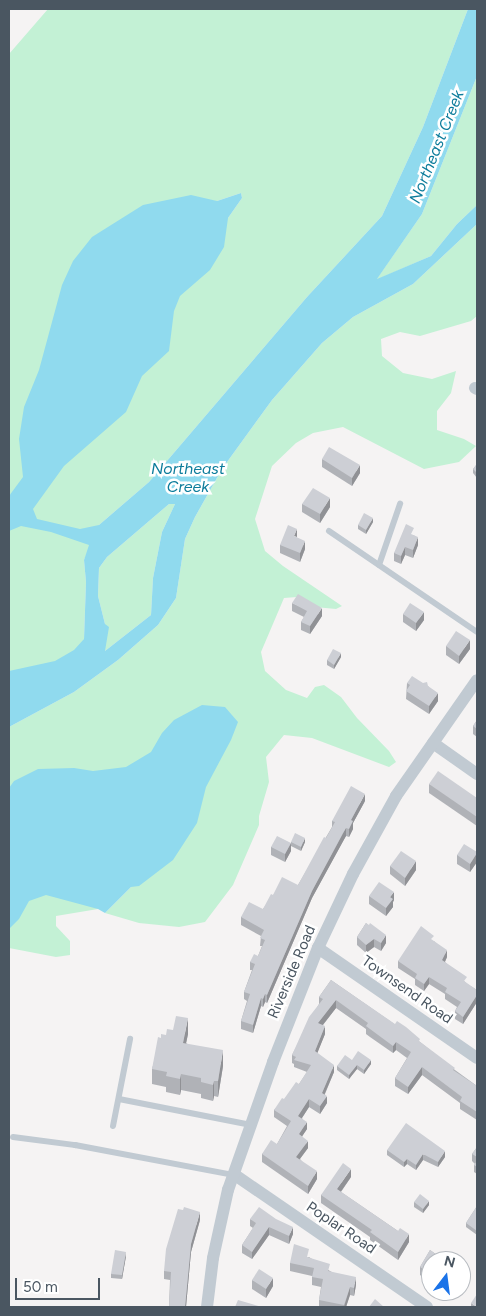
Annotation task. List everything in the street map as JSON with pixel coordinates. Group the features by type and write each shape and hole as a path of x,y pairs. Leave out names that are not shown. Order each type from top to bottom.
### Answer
{"street":[{"name":"Riverside Road","path":"207,1307 220,1222 228,1190 235,1175 273,1062 318,948 375,831 396,796 477,680"},
{"path":"434,744 477,774"},
{"name":"Townsend Road","path":"318,948 477,1058"},
{"name":"Poplar Road","path":"235,1175 427,1307"}],"lane":[{"path":"379,565 400,504"},
{"path":"329,531 477,632"},
{"path":"113,1126 130,1039"},
{"path":"119,1099 252,1125"},
{"path":"14,1137 75,1145 235,1175"}],"green space":[{"path":"48,9 468,9 423,127 382,216 307,297 149,482 99,525 84,560 86,582 84,639 79,657 9,690 9,525 13,492 9,496 9,54","holes":["241,193 242,198 228,218 217,201"]},
{"path":"477,76 477,205 457,224 431,256 376,280 422,214"},
{"path":"477,224 477,316 471,321 420,336 400,332 381,339 382,356 403,373 432,379 456,371 451,393 437,411 437,430 464,439 476,446 459,462 424,469 343,427 313,433 296,443 272,466 255,519 265,551 283,566 342,606 336,609 315,607 297,597 284,598 261,652 265,671 286,690 307,698 315,687 324,685 341,697 357,718 389,751 396,762 389,767 312,738 284,735 266,757 269,782 259,816 259,825 233,885 205,922 179,927 139,923 105,913 131,887 126,875 98,909 56,916 56,926 70,941 70,955 56,957 9,948 9,727 74,692 118,660 158,625 176,598 185,539 195,517 222,469 272,400 322,343 353,317 413,284"},
{"path":"169,504 175,504 162,532 153,578 151,615 105,651 105,624 98,596 99,568 107,557"}],"water":[{"name":"Northeast Creek","path":"468,9 477,9 477,76 422,214 377,279 431,256 457,224 477,205 477,224 413,284 353,317 322,343 272,400 222,469 195,517 185,539 176,598 158,625 118,660 74,692 9,727 9,671 55,661 74,650 84,639 86,582 84,560 89,545 51,532 21,526 9,531 9,496 23,477 19,439 24,407 39,370 62,285 73,261 92,237 143,205 191,195 217,201 241,193 242,198 228,218 224,247 210,270 180,296 174,311 169,351 142,376 126,412 64,466 33,509 37,519 80,529 99,525 149,482 307,297 382,216 423,127","holes":["169,504 175,504 162,532 153,578 151,615 105,651 109,627 105,624 98,596 99,568 107,557"]},
{"path":"202,705 225,707 238,722 231,740 206,787 197,823 173,860 139,886 131,887 105,913 98,909 46,895 29,901 19,919 9,929 9,788 14,781 38,769 74,768 93,771 126,767 151,752 162,733 174,720"}],"building":[{"path":"329,447 360,465 352,478 322,459"},
{"path":"477,464 477,473 473,469"},
{"path":"313,488 330,498 320,514 302,504"},
{"path":"364,513 373,518 366,530 358,525"},
{"path":"406,524 414,528 411,534 418,537 413,550 405,547 401,556 394,553"},
{"path":"288,525 297,529 294,536 305,541 300,553 280,545"},
{"path":"298,594 322,608 310,626 301,622 307,611 292,603"},
{"path":"410,603 424,612 416,623 403,614"},
{"path":"456,631 470,640 459,656 446,646"},
{"path":"333,649 341,653 334,665 327,660"},
{"path":"412,676 423,683 427,682 428,686 438,693 429,706 406,691 410,685 407,683"},
{"path":"477,720 477,729 473,726"},
{"path":"438,771 477,798 477,817 429,784"},
{"path":"351,786 365,794 351,820 353,821 349,829 346,828 343,833 312,891 267,995 265,994 263,999 261,998 253,1025 241,1021 250,994 244,992 255,964 250,962 254,954 258,956 265,940 260,938 264,930 241,917 249,902 263,909 282,877 298,885 324,837 326,838 335,822 332,821"},
{"path":"295,833 305,838 301,847 291,842"},
{"path":"277,836 291,843 285,854 271,847"},
{"path":"464,844 477,852 470,864 457,855"},
{"path":"401,851 416,861 405,878 390,866"},
{"path":"379,882 394,892 390,897 393,899 386,908 369,896"},
{"path":"366,923 369,925 370,923 386,935 381,943 374,939 366,945 357,937"},
{"path":"421,926 434,936 431,939 447,950 442,960 467,977 464,981 477,990 477,995 463,1017 455,1011 461,1002 445,992 447,988 429,977 424,984 415,978 417,974 398,961"},
{"path":"331,980 395,1024 397,1021 406,1027 420,1039 419,1041 455,1068 453,1070 477,1086 477,1112 460,1101 462,1097 422,1067 408,1087 395,1078 411,1052 396,1042 393,1046 366,1026 368,1023 336,1000 318,1023 325,1026 315,1051 334,1065 322,1093 327,1096 320,1106 309,1099 298,1116 307,1122 299,1134 308,1141 296,1157 317,1171 308,1186 262,1154 271,1140 277,1144 291,1121 274,1110 296,1082 299,1084 311,1065 294,1060 296,1057 292,1055 309,1017 323,999 319,997"},
{"path":"176,1016 188,1018 183,1043 223,1050 218,1081 214,1081 213,1085 201,1082 201,1078 181,1074 180,1079 166,1076 167,1072 152,1069 158,1037 161,1038 161,1034 166,1035 167,1029 173,1030"},
{"path":"358,1051 371,1060 364,1070 357,1065 349,1075 337,1066 345,1055 352,1060"},
{"path":"406,1123 445,1151 438,1162 423,1154 416,1165 407,1159 404,1162 387,1150"},
{"path":"477,1147 477,1157 472,1154"},
{"path":"343,1163 351,1169 337,1189 398,1231 400,1228 409,1234 398,1252 370,1232 372,1230 321,1195"},
{"path":"420,1194 429,1201 423,1209 414,1202"},
{"path":"477,1206 477,1231 466,1223"},
{"path":"184,1207 200,1212 191,1244 185,1307 169,1307 171,1272 164,1271 166,1249 178,1209 183,1210"},
{"path":"259,1207 276,1219 293,1227 289,1236 269,1227 252,1252 242,1245 256,1223 250,1219"},
{"path":"294,1244 309,1249 307,1257 330,1264 328,1271 356,1277 354,1288 350,1287 344,1305 319,1300 323,1279 312,1277 314,1268 290,1263"},
{"path":"115,1250 126,1252 122,1275 111,1274"},
{"path":"259,1269 273,1278 266,1289 252,1280"},
{"path":"477,1294 477,1307 471,1303"},
{"path":"375,1299 384,1307 369,1307"},
{"path":"238,1300 262,1307 235,1307"}]}
